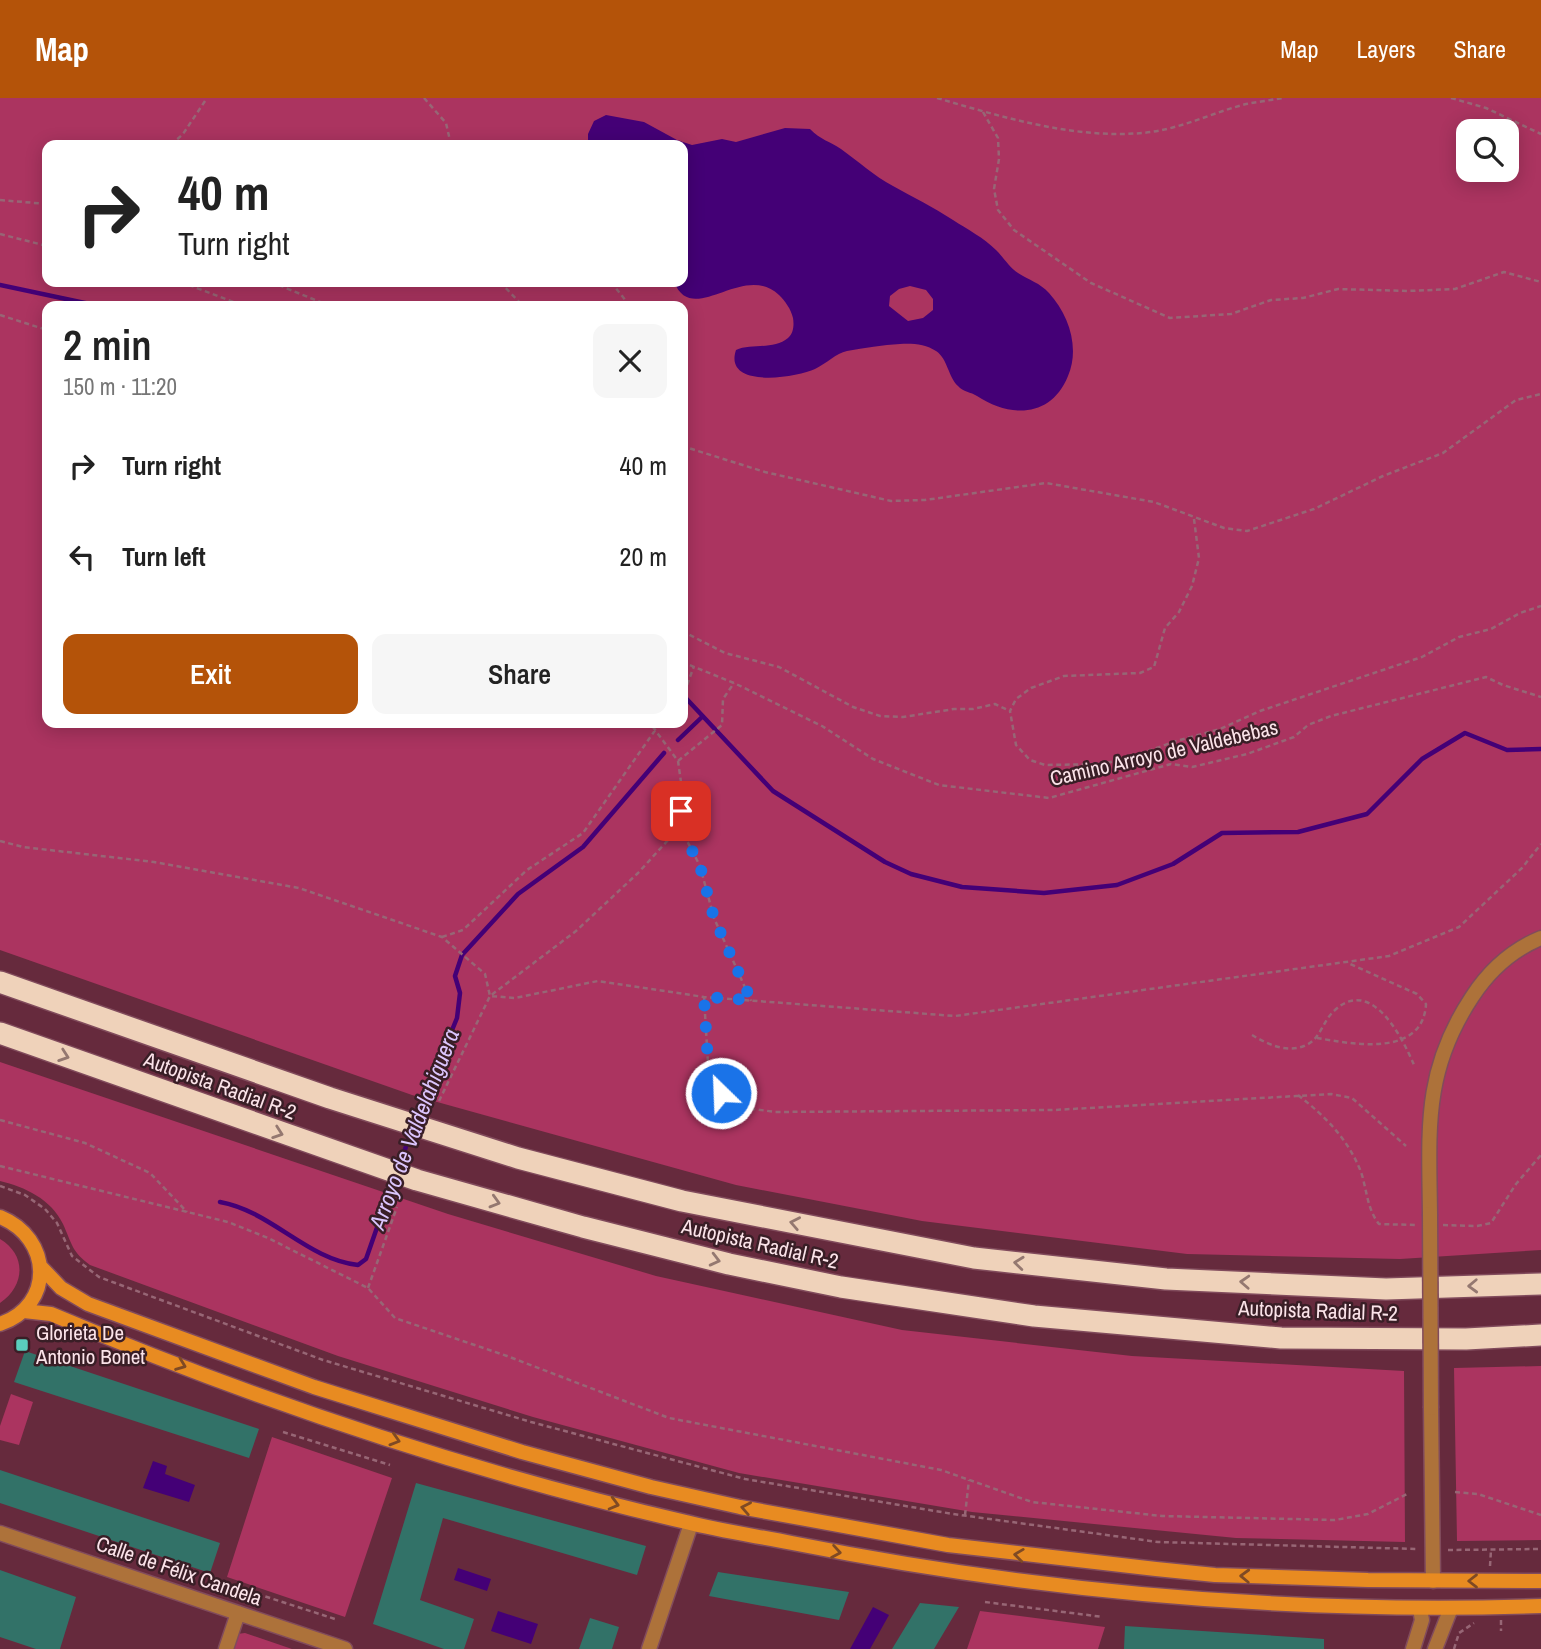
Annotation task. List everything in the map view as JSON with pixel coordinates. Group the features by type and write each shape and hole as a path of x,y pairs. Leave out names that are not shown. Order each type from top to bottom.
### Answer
{"highway":[{"name":"Autopista Radial R-2","path":"0,982 317,1094 518,1158 682,1201 974,1258 1166,1279 1386,1289 1541,1284"},
{"name":"Autopista Radial R-2","path":"0,1033 417,1180 583,1227 729,1264 841,1287 1034,1316 1282,1338 1466,1339 1541,1335"}],"street":[{"path":"1433,1581 1429,1124 1432,1093 1449,1035 1484,978 1508,956 1541,938"},
{"path":"0,1217 17,1225 29,1237 37,1251 41,1267 34,1298 0,1333"},
{"path":"41,1267 61,1288 88,1304 314,1387 522,1452 698,1498 948,1545 1041,1558 1215,1575 1541,1581"},
{"path":"13,1318 51,1314 305,1412 514,1476 691,1524 944,1571 1115,1592 1224,1601 1420,1608 1541,1606"},
{"path":"649,1649 691,1524"},
{"name":"Calle de Félix Candela","path":"0,1533 238,1614 309,1643 345,1649"},
{"path":"1413,1649 1422,1620 1420,1608"},
{"path":"1435,1649 1451,1608"},
{"path":"226,1649 238,1614"}],"path":[{"path":"176,140 207,98"},
{"path":"424,98 446,123 450,140"},
{"path":"937,98 983,112 1084,133 1143,134 1198,122 1244,105 1283,98"},
{"path":"1451,98 1486,108 1541,134"},
{"path":"983,112 998,138 999,159 994,190 998,210 1014,230 1091,283 1170,318 1231,314 1270,300 1303,298 1338,289 1455,289 1504,272 1541,282"},
{"path":"0,200 42,204"},
{"path":"0,234 42,246"},
{"path":"194,287 231,301"},
{"path":"283,287 318,301"},
{"path":"505,287 518,301"},
{"path":"615,287 626,301"},
{"path":"0,315 42,328"},
{"path":"688,448 765,472 891,500 925,500 1046,483 1154,502 1194,519 1224,528 1247,531 1314,509 1382,476 1443,453 1516,400 1541,394"},
{"path":"1194,519 1199,558 1192,586 1179,612 1165,628 1154,667 1140,673 1064,676 1031,688 1016,699 1010,711 1016,745 1030,760 1045,765 1102,764 1220,729 1272,707 1422,657 1459,638 1491,629 1520,613 1541,606"},
{"path":"688,634 724,653 779,667 853,707 880,716 903,717 995,704 1010,711"},
{"name":"Camino Arroyo de Valdebebas","path":"688,664 822,726 873,759 939,785 1049,798 1171,764 1192,767 1247,754 1294,737 1308,725 1331,716 1486,677 1541,697"},
{"path":"688,682 694,666"},
{"path":"678,761 722,725 723,699 734,683"},
{"path":"442,937 463,930 527,870 583,833 656,729 678,761 683,796 680,827 700,866 714,918 751,1000"},
{"path":"439,1101 490,996 576,931 638,873 680,827"},
{"path":"0,841 23,847 154,862 299,888 442,937 485,974 490,996"},
{"path":"490,996 515,998 598,981 704,997 955,1016 1389,956 1459,926 1522,868 1541,844"},
{"path":"1317,1038 1351,1044 1387,1045 1415,1030 1425,1014 1426,1004 1418,994 1346,962"},
{"path":"704,997 709,1080 733,1106 775,1112 1054,1110 1331,1094 1352,1098 1406,1146"},
{"path":"1252,1035 1269,1045 1283,1048 1302,1047 1317,1038 1334,1010 1345,1002 1356,1001 1379,1008 1403,1037 1414,1065"},
{"path":"0,1120 85,1143 150,1173 188,1213"},
{"path":"0,1166 228,1222 268,1238 368,1288 395,1318 507,1356 669,1418 941,1470 1032,1502 1162,1517 1335,1520 1368,1514 1407,1494"},
{"path":"0,1186 25,1195 45,1209 57,1223 72,1256 99,1276 323,1360 530,1422 745,1479 965,1516 1158,1542 1412,1549"},
{"path":"368,1288 397,1208"},
{"path":"283,1432 390,1465"},
{"path":"965,1516 969,1480"},
{"path":"1455,1492 1478,1494 1541,1515"},
{"path":"1453,1549 1541,1549"},
{"path":"1490,1569 1491,1550"},
{"path":"233,1586 338,1620"},
{"path":"985,1602 1103,1617"},
{"path":"1501,1618 1502,1630"},
{"path":"1454,1649 1463,1628 1469,1624 1483,1622"}],"shaded area":[{"path":"0,98 1541,98 1541,1250 1400,1259 1187,1254 922,1221 736,1185 412,1095 0,950"},
{"path":"606,115 644,122 677,140 588,140 594,121"},
{"path":"785,128 810,129 886,182 981,238 1015,271 1049,293 1067,322 1073,354 1068,376 1061,390 1040,407 1028,410 1003,408 965,391 952,378 940,354 928,347 914,344 847,351 815,369 793,375 764,378 750,376 740,371 735,362 736,350 776,344 790,336 793,323 786,303 779,295 765,287 750,285 693,299 682,294 677,287 688,287 688,144 722,139 736,142","holes":["910,286 926,290 933,299 933,310 923,318 908,321 889,306 890,296 899,289"]},
{"path":"0,1062 448,1214 656,1276 902,1330 1132,1356 1404,1371 1405,1542 1236,1538 972,1512 739,1473 533,1417 338,1356 90,1265 79,1256 52,1208 36,1195 0,1181"},
{"path":"0,1239 15,1253 20,1271 14,1288 0,1303"},
{"path":"1541,1366 1541,1540 1457,1541 1454,1368"},
{"path":"11,1394 33,1402 19,1445 0,1440 0,1426"},
{"path":"272,1437 392,1478 345,1617 227,1577"},
{"path":"153,1461 167,1466 165,1474 195,1485 189,1502 143,1488"},
{"path":"458,1568 491,1579 487,1591 454,1580"},
{"path":"873,1607 889,1615 870,1649 850,1649"},
{"path":"498,1611 538,1624 531,1644 491,1631"},
{"path":"980,1611 1105,1627 1098,1649 967,1649"},
{"path":"245,1633 292,1649 232,1649 237,1634"}],"building":[{"path":"25,1351 259,1429 249,1458 14,1382"},
{"path":"0,1470 220,1543 210,1573 0,1503"},
{"path":"416,1483 646,1546 637,1575 443,1518 420,1600 474,1619 464,1649 444,1649 373,1624"},
{"path":"0,1570 76,1597 60,1649 36,1649 0,1637"},
{"path":"718,1572 849,1592 839,1620 709,1596"},
{"path":"920,1603 959,1607 934,1649 892,1649"},
{"path":"590,1618 619,1627 612,1649 579,1649"},
{"path":"1125,1626 1324,1639 1324,1649 1124,1649"}],"waterway":[{"path":"0,285 75,301"},
{"path":"688,700 773,791 885,862 911,874 962,887 1044,893 1117,885 1173,864 1222,833 1298,832 1367,814 1422,759 1465,733 1507,750 1541,749"},
{"name":"Arroyo de Valdelahiguera","path":"678,740 702,717"},
{"name":"Arroyo de Valdelahiguera","path":"416,1118 457,1018 460,993 455,976 462,955 518,894 583,847 664,753"},
{"name":"Arroyo de Valdelahiguera","path":"399,1167 412,1129"},
{"name":"Arroyo de Valdelahiguera","path":"220,1202 256,1215 323,1254 358,1265 366,1259 394,1179"}],"place":[{"name":"Glorieta De Antonio Bonet","path":"22,1345"}],"route":[{"path":"681,811 680,827 700,866 714,918 751,1000 704,997 709,1080 721,1093"}]}
